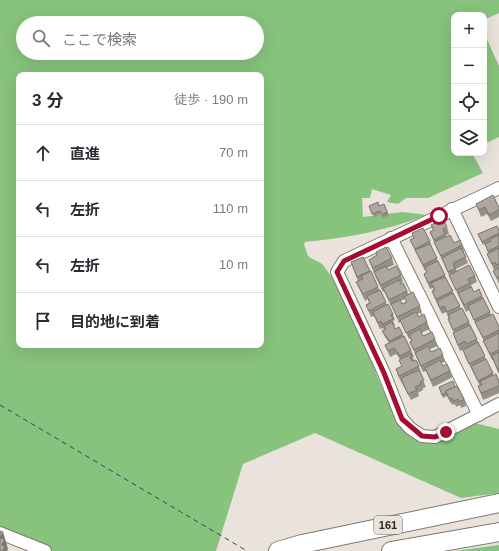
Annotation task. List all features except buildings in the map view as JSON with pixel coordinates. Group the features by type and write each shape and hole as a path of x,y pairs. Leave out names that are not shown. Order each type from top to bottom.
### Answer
{"highway":[{"name":"161","path":"278,551 310,542 499,504"},
{"name":"161","path":"391,551 499,532"}],"street":[{"path":"499,188 344,261 337,272 384,373 402,419 422,436 435,437 499,404"},
{"path":"452,210 499,307"},
{"path":"391,238 479,415"},
{"path":"0,533 45,551"}],"green space":[{"path":"0,0 499,0 499,13 487,19 487,12 451,12 451,156 474,156 483,173 428,198 406,198 398,204 387,202 391,195 372,189 370,198 362,198 363,217 402,212 427,215 383,229 352,236 305,242 304,244 308,256 323,265 350,308 362,334 379,381 386,396 403,422 429,443 445,439 475,423 499,429 499,493 461,498 315,433 243,464 216,551 26,551 0,528"},
{"path":"487,40 499,66 499,137 487,143"},
{"path":"499,545 499,551 455,551"}],"ferry route":[{"path":"0,405 247,551"}],"route":[{"path":"439,216 344,261 337,272 384,373 402,419 410,428 422,436 435,437 446,432"}]}
